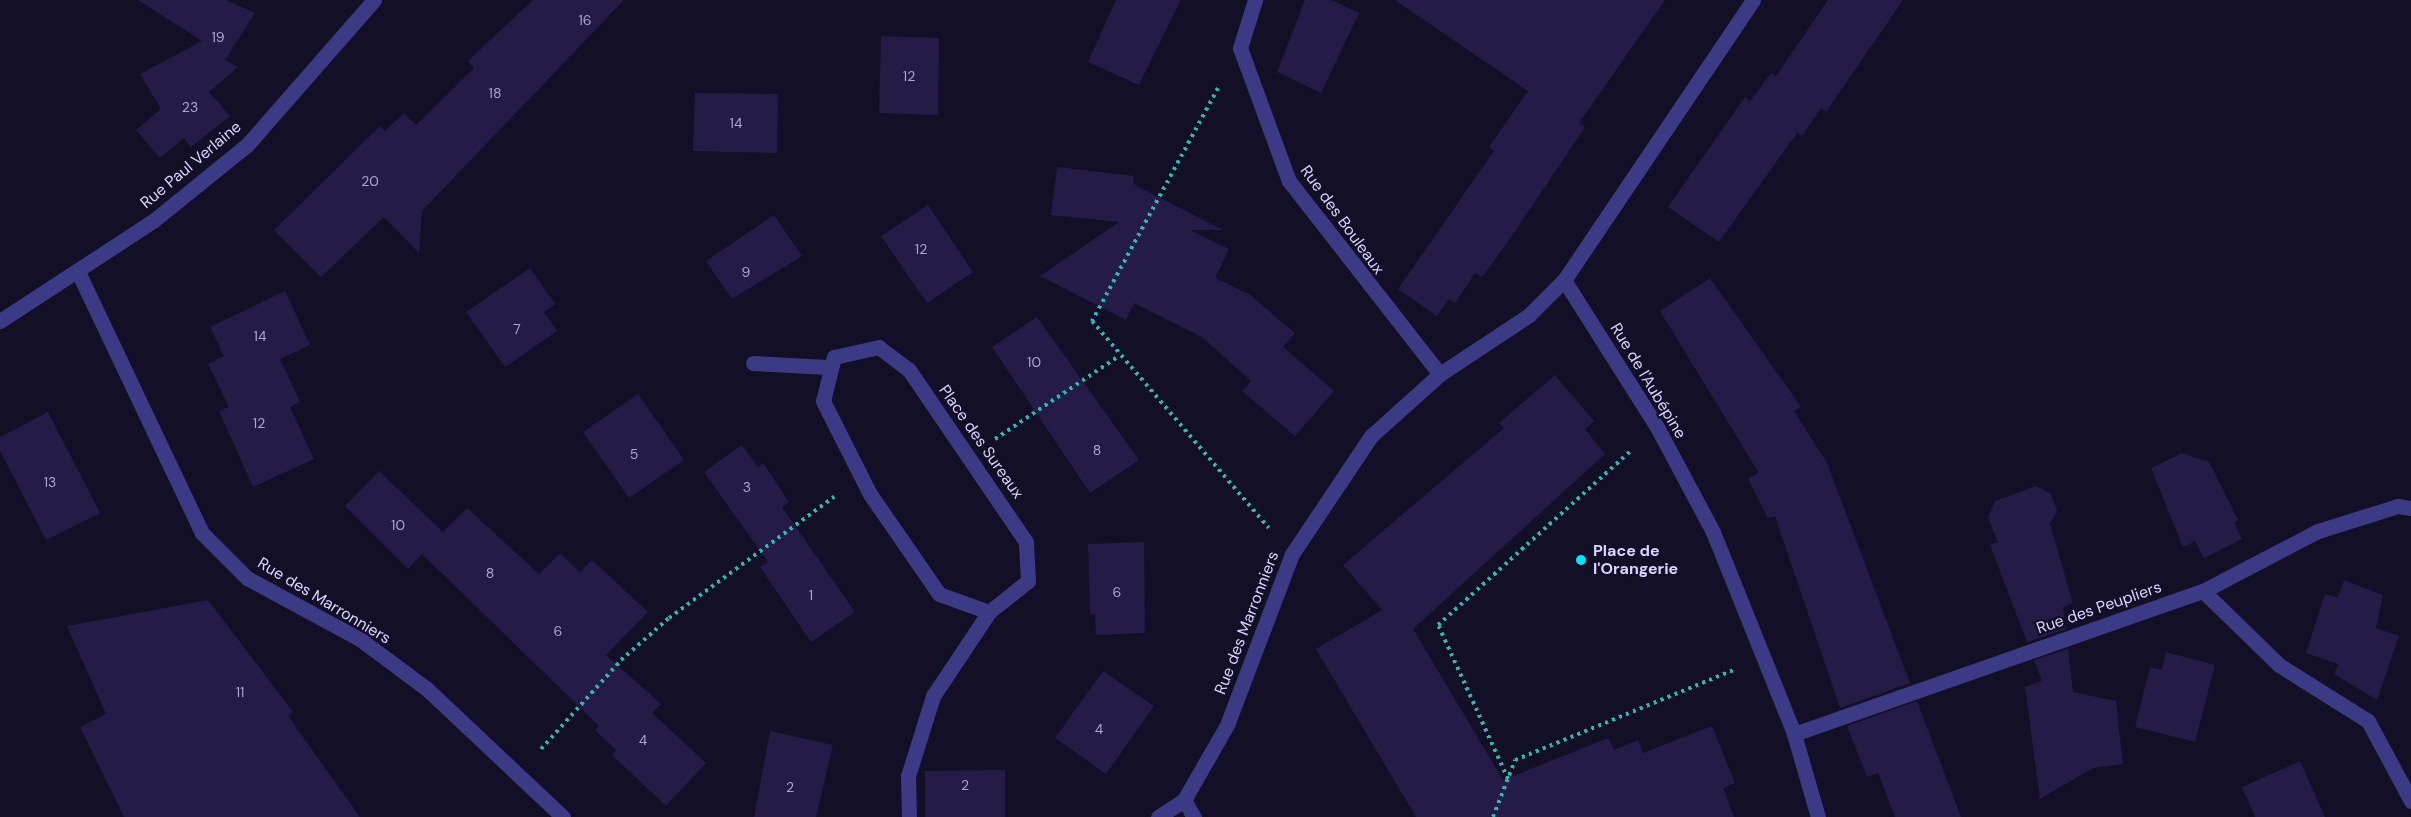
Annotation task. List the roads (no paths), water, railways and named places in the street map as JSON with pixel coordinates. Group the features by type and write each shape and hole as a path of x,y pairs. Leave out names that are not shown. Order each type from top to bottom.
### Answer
{"street":[{"name":"Rue Paul Verlaine","path":"0,321 79,274 247,145 374,0"},
{"name":"Rue des Bouleaux","path":"1255,0 1240,48 1288,181 1440,374"},
{"path":"1564,280 1753,0"},
{"name":"Rue des Marronniers","path":"79,274 202,533 247,578 360,640 427,689 517,777 563,817"},
{"name":"Rue des Marronniers","path":"1158,817 1184,800 1227,725 1292,554 1371,436 1440,374 1529,315 1564,280"},
{"name":"Rue de l'Aubépine","path":"1564,280 1657,427 1713,532 1794,734 1818,817"},
{"name":"Place des Sureaux","path":"827,367 834,357 879,347 909,370 971,456 1026,542 1028,581 989,612 933,696 908,776 909,817"},
{"path":"753,363 827,367 823,401 861,477 939,594 989,612"},
{"name":"Rue des Peupliers","path":"1794,734 2204,591 2318,531 2398,506 2411,508"},
{"path":"2204,591 2279,665 2368,721 2411,801"},
{"path":"1184,800 1194,817"}],"place":[{"name":"Place de l'Orangerie","path":"1581,560"}]}
